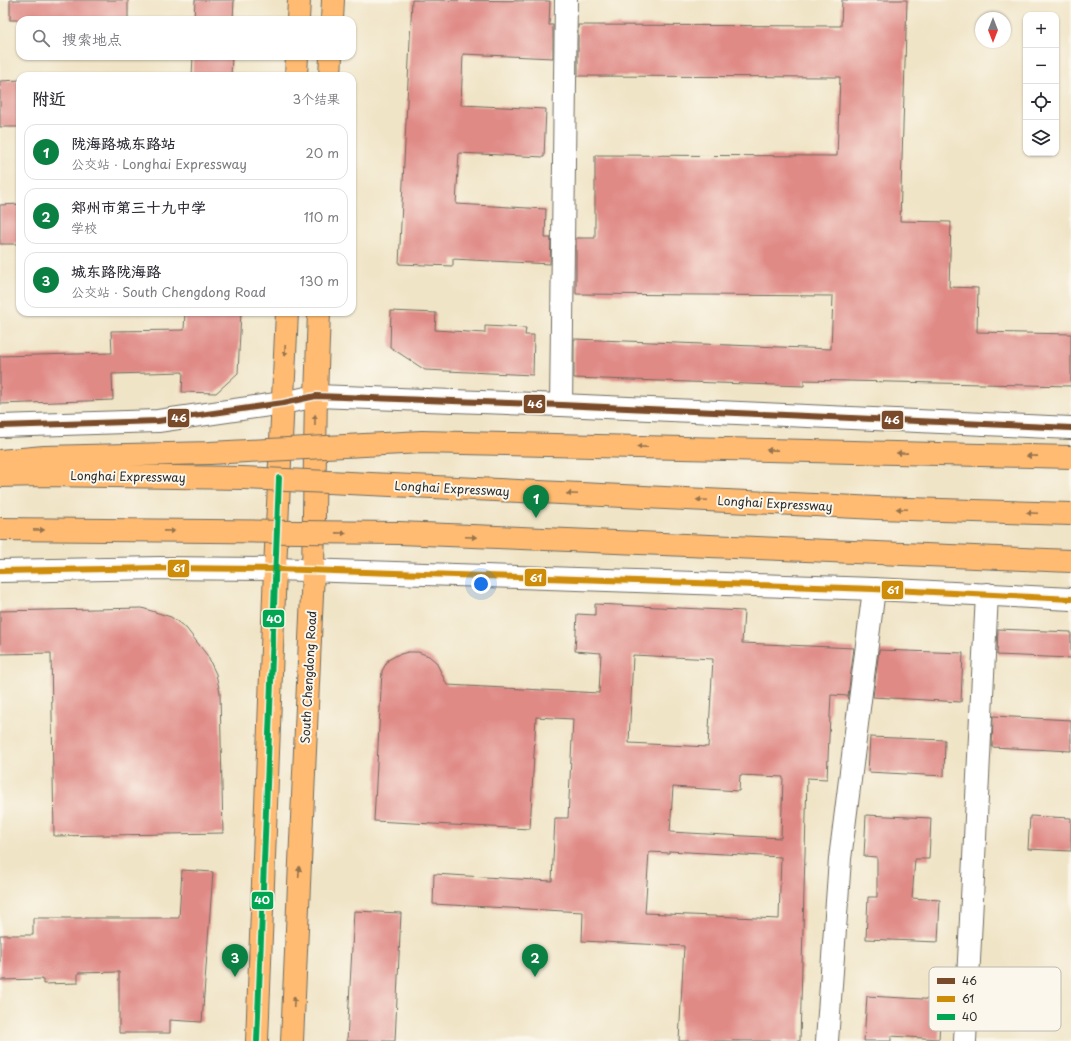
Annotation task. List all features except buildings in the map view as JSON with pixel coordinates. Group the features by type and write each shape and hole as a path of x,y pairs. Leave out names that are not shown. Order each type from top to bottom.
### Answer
{"main road":[{"path":"298,16 299,0"},
{"path":"332,16 333,0"},
{"path":"296,72 297,60"},
{"path":"330,72 331,60"},
{"path":"257,1041 274,569 287,316"},
{"name":"South Chengdong Road","path":"292,1041 313,572 319,316"},
{"path":"0,461 44,457 210,453 422,442 1071,457"},
{"name":"Longhai Expressway","path":"0,476 42,475 242,478 877,508 1071,514"},
{"path":"0,530 399,533 1071,561"}],"street":[{"path":"561,405 566,0"},
{"path":"0,426 158,421 283,403 316,396 561,405 1071,428"},
{"path":"0,571 160,568 274,569 313,572 874,589 1071,599"},
{"path":"827,1041 840,859 874,589"},
{"path":"969,967 987,594"},
{"path":"965,1031 965,1041"}],"transit line":[{"name":"46","path":"0,426 158,421 283,403 316,396 561,405 1071,428"},
{"name":"40","path":"257,1041 279,478"},
{"name":"61","path":"0,571 160,568 275,569 874,589 1071,599"}],"place":[{"name":"陇海路城东路站","path":"536,518"},
{"name":"城东路陇海路","path":"235,977"},
{"name":"郑州市第三十九中学","path":"535,977"}]}
